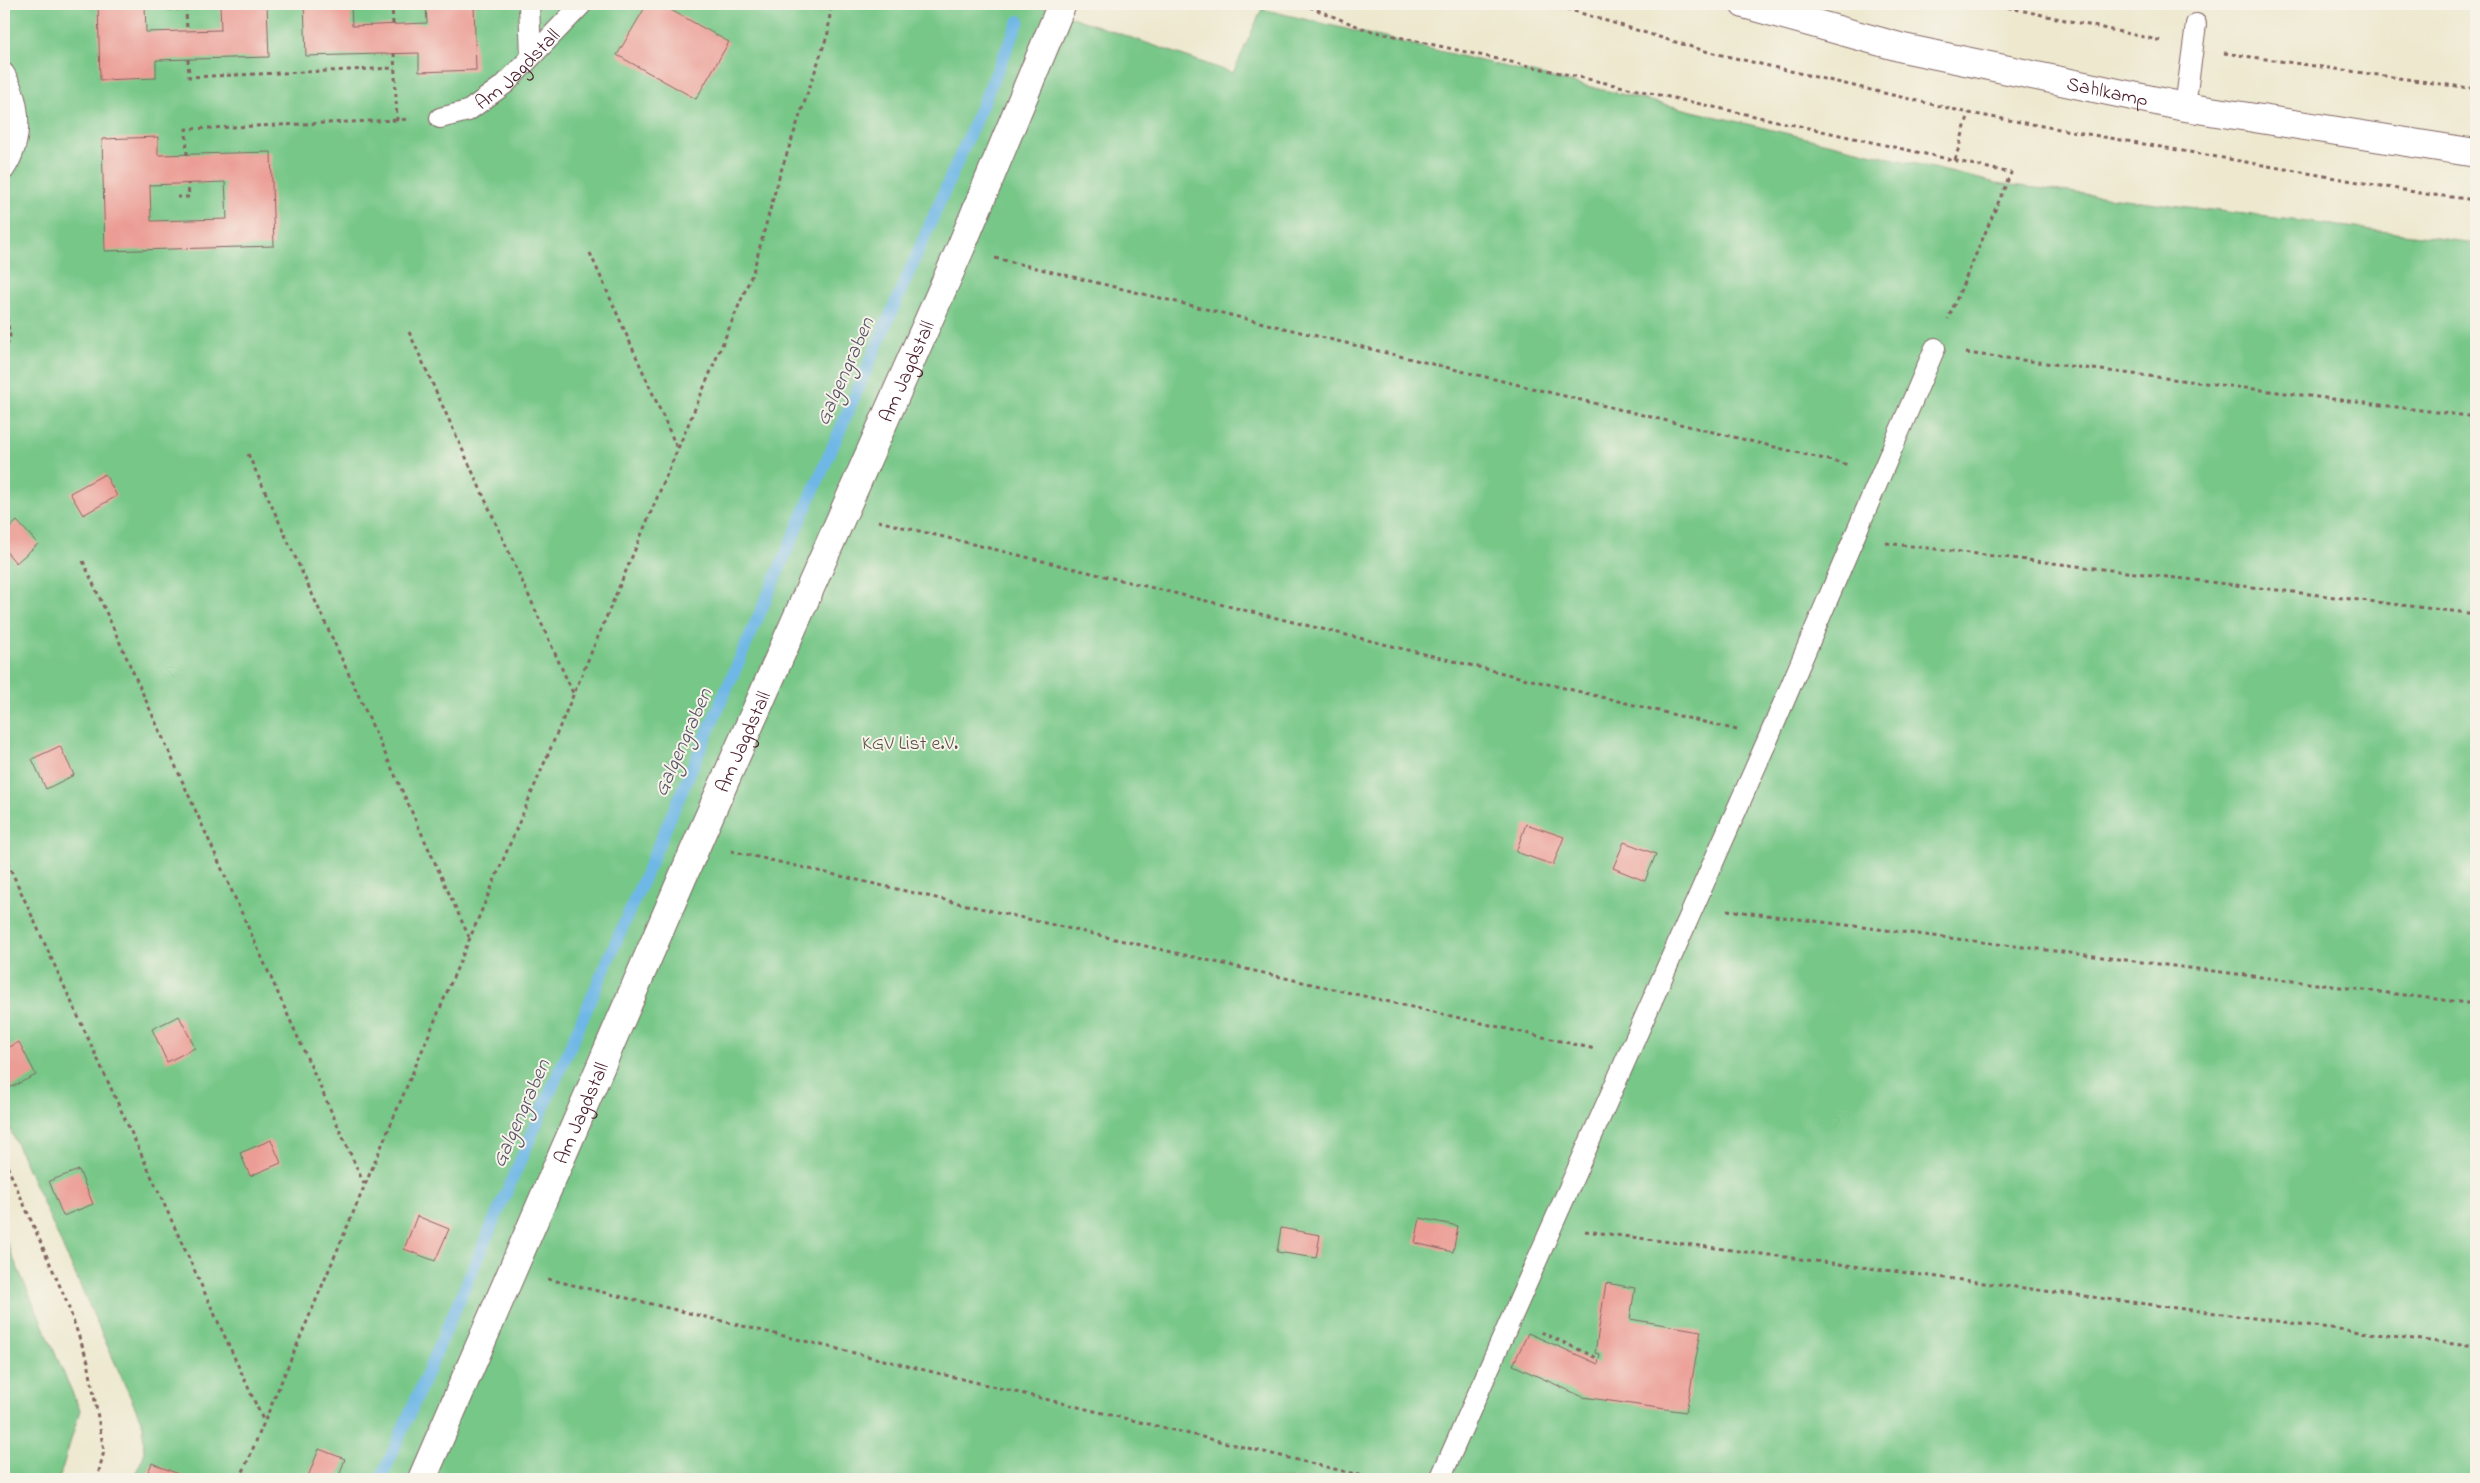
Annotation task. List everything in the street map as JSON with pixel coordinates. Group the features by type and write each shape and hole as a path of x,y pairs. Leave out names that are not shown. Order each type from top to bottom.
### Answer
{"street":[{"name":"Am Jagdstall","path":"422,1479 700,837 961,248 1062,4"},
{"name":"Sahlkamp","path":"1744,4 1903,48 2185,107 2476,153"}],"lane":[{"path":"529,4 531,56"},
{"name":"Am Jagdstall","path":"440,118 468,111 505,84 582,4"},
{"path":"2185,107 2196,24"},
{"path":"4,73 17,101 19,131 11,160 4,170"},
{"path":"1440,1479 1768,738 1935,348"}],"path":[{"path":"392,4 393,24"},
{"path":"240,1479 753,272 780,177 828,33 831,4"},
{"path":"1302,4 1367,30 2012,173 1935,348 2476,417"},
{"path":"1551,4 1705,51 1969,113 2426,194 2476,200"},
{"path":"1992,4 2193,48 2476,89"},
{"path":"168,9 186,9 187,31"},
{"path":"394,53 397,120"},
{"path":"188,60 189,77 395,68"},
{"path":"1955,160 1969,113"},
{"path":"187,155 186,129 440,118"},
{"path":"177,197 189,197 188,183"},
{"path":"961,248 986,256 1881,474"},
{"path":"590,253 678,449"},
{"path":"4,302 10,336 4,357"},
{"path":"409,332 573,694"},
{"path":"248,454 469,938"},
{"path":"846,510 875,520 1768,738"},
{"path":"1853,538 2476,614"},
{"path":"83,561 364,1184"},
{"path":"700,837 735,852 1628,1056"},
{"path":"4,855 264,1423"},
{"path":"1695,902 1724,909 2476,1004"},
{"path":"4,1159 66,1300 88,1362 104,1451 97,1479"},
{"path":"1552,1227 2476,1347"},
{"path":"515,1266 540,1277 1376,1479"},
{"path":"1510,1319 1599,1359"}],"green space":[{"name":"KGV List e.V.","path":"4,4 1034,4 1233,73 1262,9 1996,183 2476,243 2476,1479 133,1479 144,1455 143,1425 4,1116"},
{"path":"4,1237 80,1410 59,1479 4,1479"}],"building":[{"path":"98,4 145,4 146,32 221,30 220,4 267,4 269,57 156,60 156,78 100,80"},
{"path":"304,4 351,4 352,26 427,23 426,4 474,4 476,70 419,72 419,53 306,56"},
{"path":"647,4 660,4 729,42 696,99 617,55"},
{"path":"158,137 158,155 271,152 274,246 105,251 102,139","holes":["225,182 227,219 151,221 150,185"]},
{"path":"105,474 117,496 83,515 70,493"},
{"path":"17,521 38,544 16,563 4,549 4,533"},
{"path":"60,746 74,775 46,789 32,759"},
{"path":"1526,824 1564,837 1553,865 1516,852"},
{"path":"1624,842 1656,854 1645,881 1613,868"},
{"path":"179,1016 195,1048 167,1062 152,1029"},
{"path":"19,1042 36,1075 9,1088 4,1078 4,1050"},
{"path":"271,1140 281,1163 250,1176 240,1153"},
{"path":"79,1170 93,1204 63,1216 49,1181"},
{"path":"417,1216 449,1229 435,1261 404,1249"},
{"path":"1420,1218 1458,1226 1453,1252 1415,1243"},
{"path":"1281,1228 1320,1235 1316,1258 1277,1252"},
{"path":"1606,1283 1635,1288 1630,1319 1701,1331 1686,1412 1583,1397 1513,1365 1528,1333 1598,1364 1600,1354 1595,1353"},
{"path":"319,1449 345,1459 338,1479 307,1479"},
{"path":"152,1463 185,1477 184,1479 145,1479"}],"waterway":[{"name":"Galgengraben","path":"381,1479 1019,21"}]}
